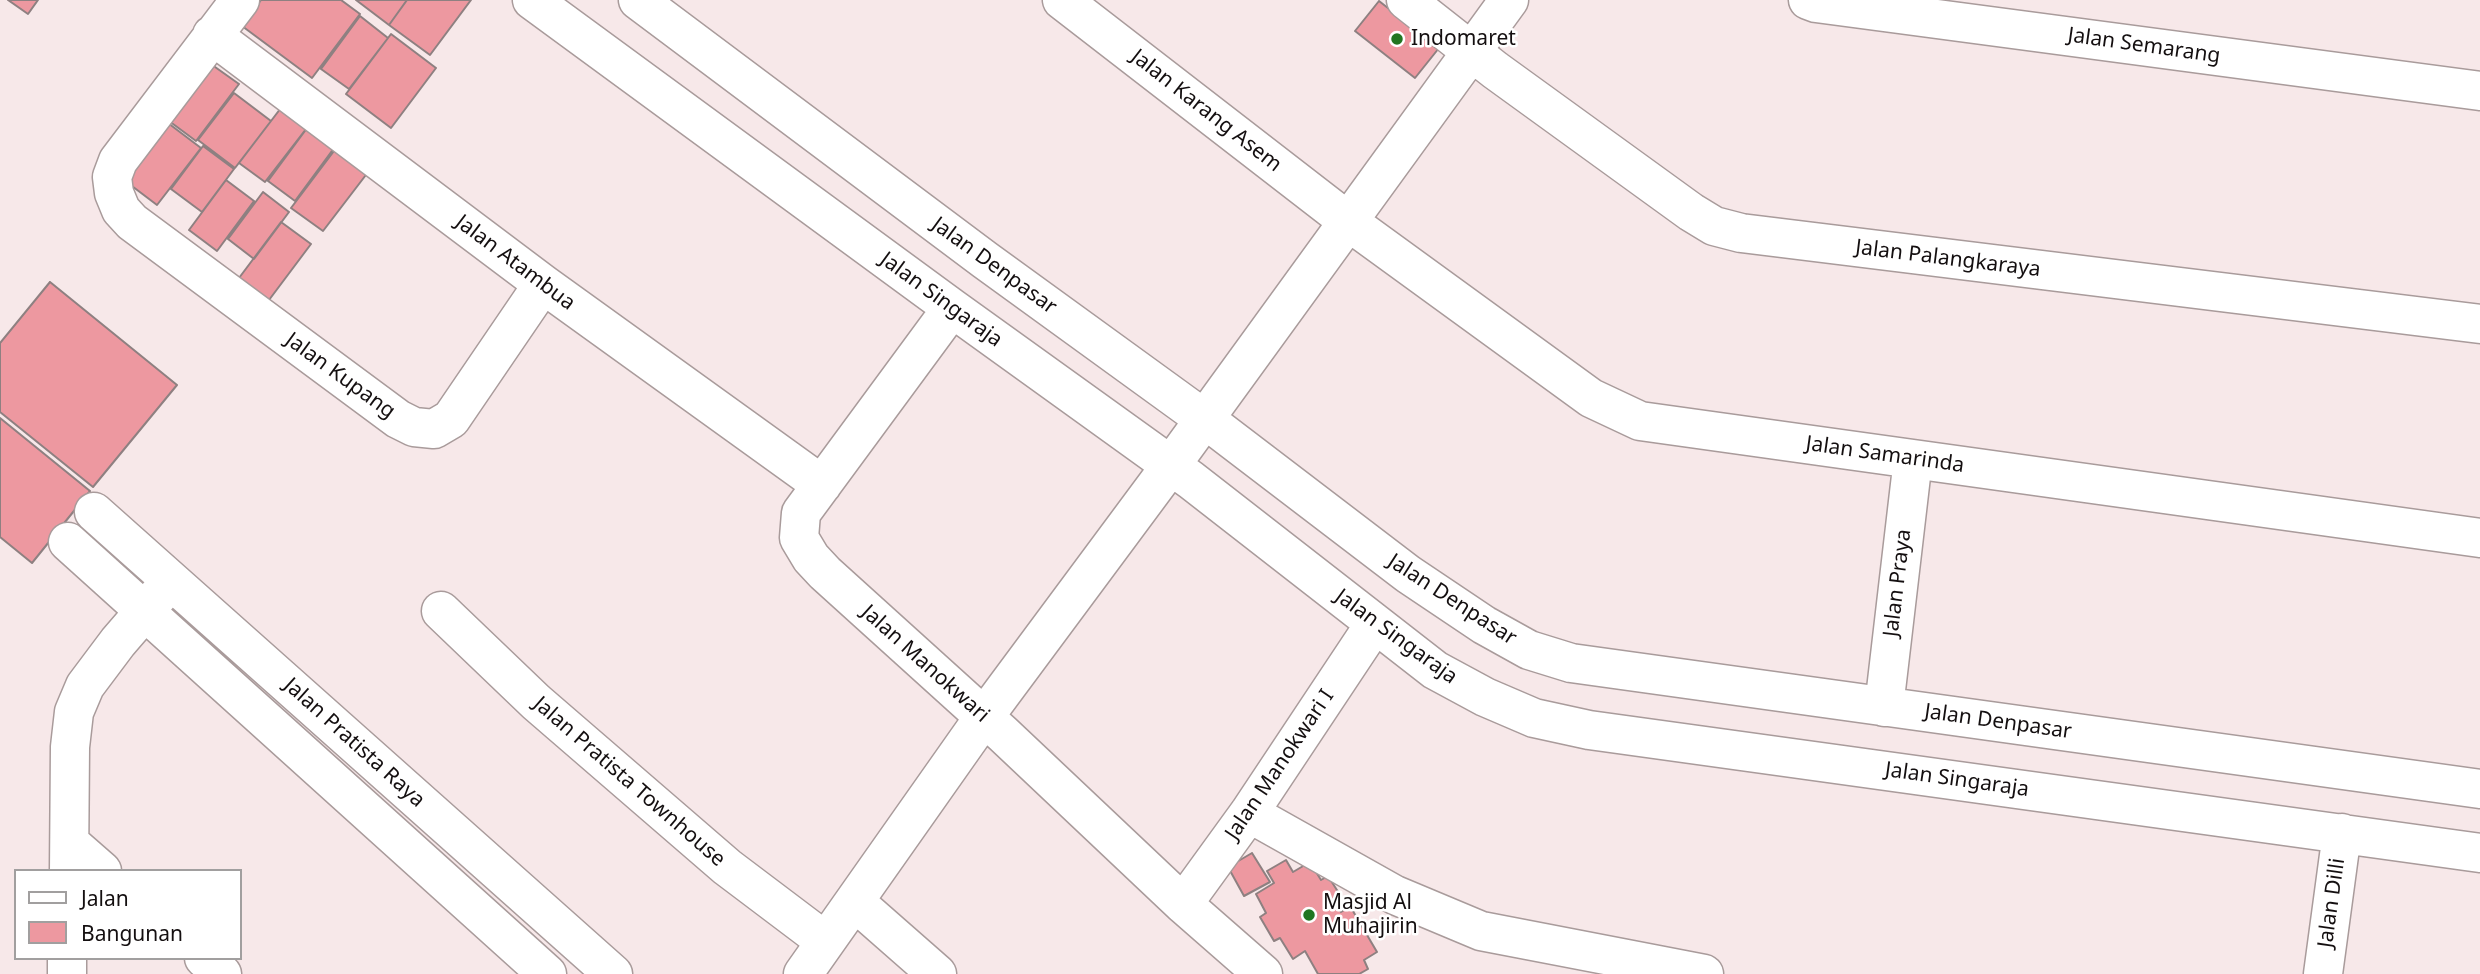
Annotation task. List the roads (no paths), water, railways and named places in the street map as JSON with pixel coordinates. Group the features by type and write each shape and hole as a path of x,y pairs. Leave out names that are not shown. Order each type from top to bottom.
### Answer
{"street":[{"path":"212,35 240,0"},
{"name":"Jalan Singaraja","path":"532,0 952,308 1187,442 1374,625 1435,670 1485,698 1534,718 1589,730 2480,853"},
{"name":"Jalan Denpasar","path":"638,0 985,260 1187,442 1529,650 1571,663 2480,789"},
{"name":"Jalan Palangkaraya","path":"1406,0 1471,52 1714,226 1769,237 2480,324"},
{"path":"803,974 984,717 1349,222 1508,0"},
{"name":"Jalan Semarang","path":"1808,0 2480,91"},
{"name":"Jalan Karang Asem","path":"1069,2 1349,222"},
{"name":"Jalan Kupang","path":"212,35 118,161 112,177 114,193 121,210 132,222 398,419 414,427 434,429 451,419 543,284"},
{"name":"Jalan Atambua","path":"212,35 543,284 822,485"},
{"name":"Jalan Samarinda","path":"1349,222 1591,398 1640,421 2480,538"},
{"name":"Jalan Manokwari","path":"952,308 801,513 799,538 811,558 1183,904 1263,974"},
{"name":"Jalan Praya","path":"1884,707 1913,459"},
{"name":"Jalan Pratista Raya","path":"94,512 613,974"},
{"name":"Jalan Pratista Raya","path":"68,542 547,974"},
{"path":"97,869 70,857 70,747 74,712 85,687 171,580"},
{"name":"Jalan Pratista Townhouse","path":"441,611 536,702 727,867 825,941"},
{"name":"Jalan Manokwari I","path":"1183,904 1249,813 1374,625"},
{"path":"1249,813 1395,895 1481,931 1704,974"},
{"name":"Jalan Dilli","path":"2323,974 2342,833"},
{"path":"855,902 937,974"},
{"path":"206,960 222,974"}],"place":[{"name":"Indomaret","path":"1397,39"},
{"name":"Masjid Al Muhajirin","path":"1309,915"}]}
